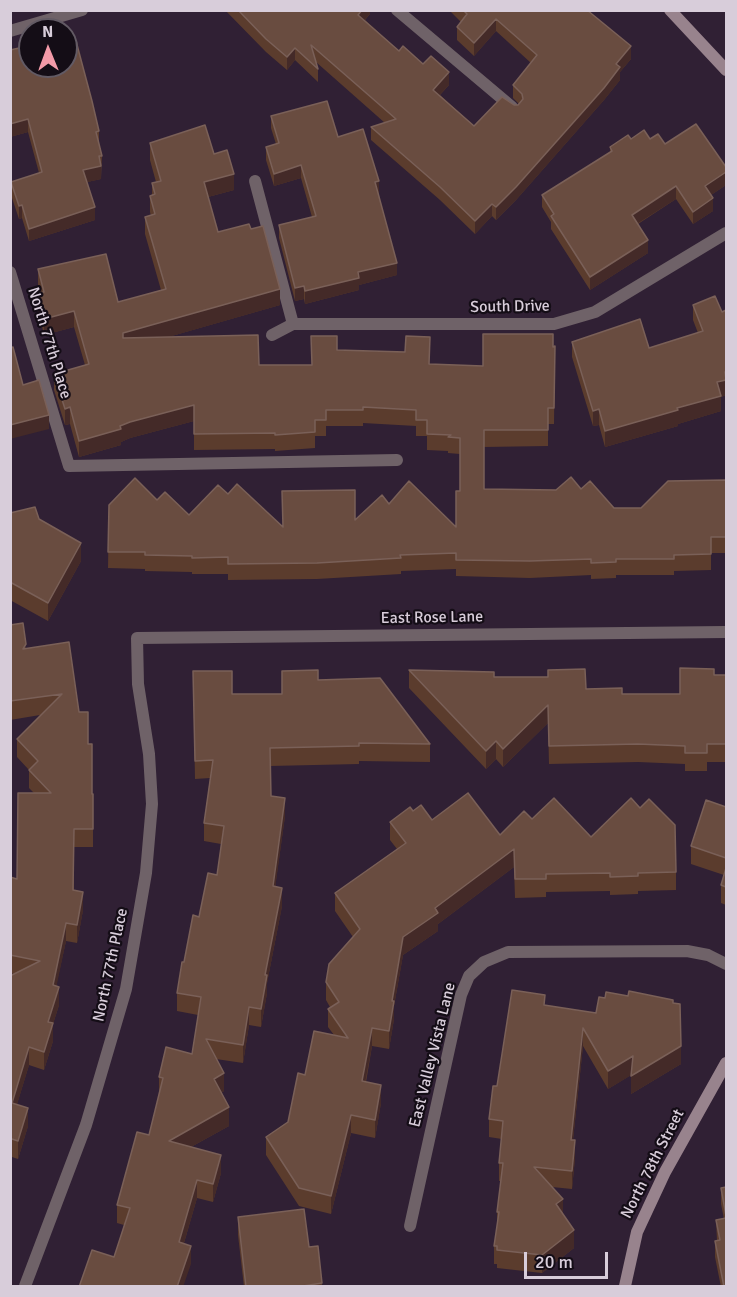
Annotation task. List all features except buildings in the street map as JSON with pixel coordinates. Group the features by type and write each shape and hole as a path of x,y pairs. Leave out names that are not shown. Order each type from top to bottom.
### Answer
{"street":[{"path":"10,30 82,10"},
{"path":"397,10 515,110"},
{"path":"670,10 726,69"},
{"path":"255,182 293,324"},
{"name":"South Drive","path":"272,335 293,324 554,324 595,312 726,233"},
{"name":"North 77th Place","path":"10,272 69,466 397,460"},
{"name":"East Rose Lane","path":"138,638 726,632"},
{"name":"North 77th Place","path":"25,1287 89,1114 126,989 146,873 152,804 149,754 138,684 138,638"},
{"name":"East Valley Vista Lane","path":"410,1226 461,995 470,976 484,962 508,952 687,951 708,955 726,964"},
{"name":"North 78th Street","path":"625,1287 637,1232 665,1172 726,1063"}]}
